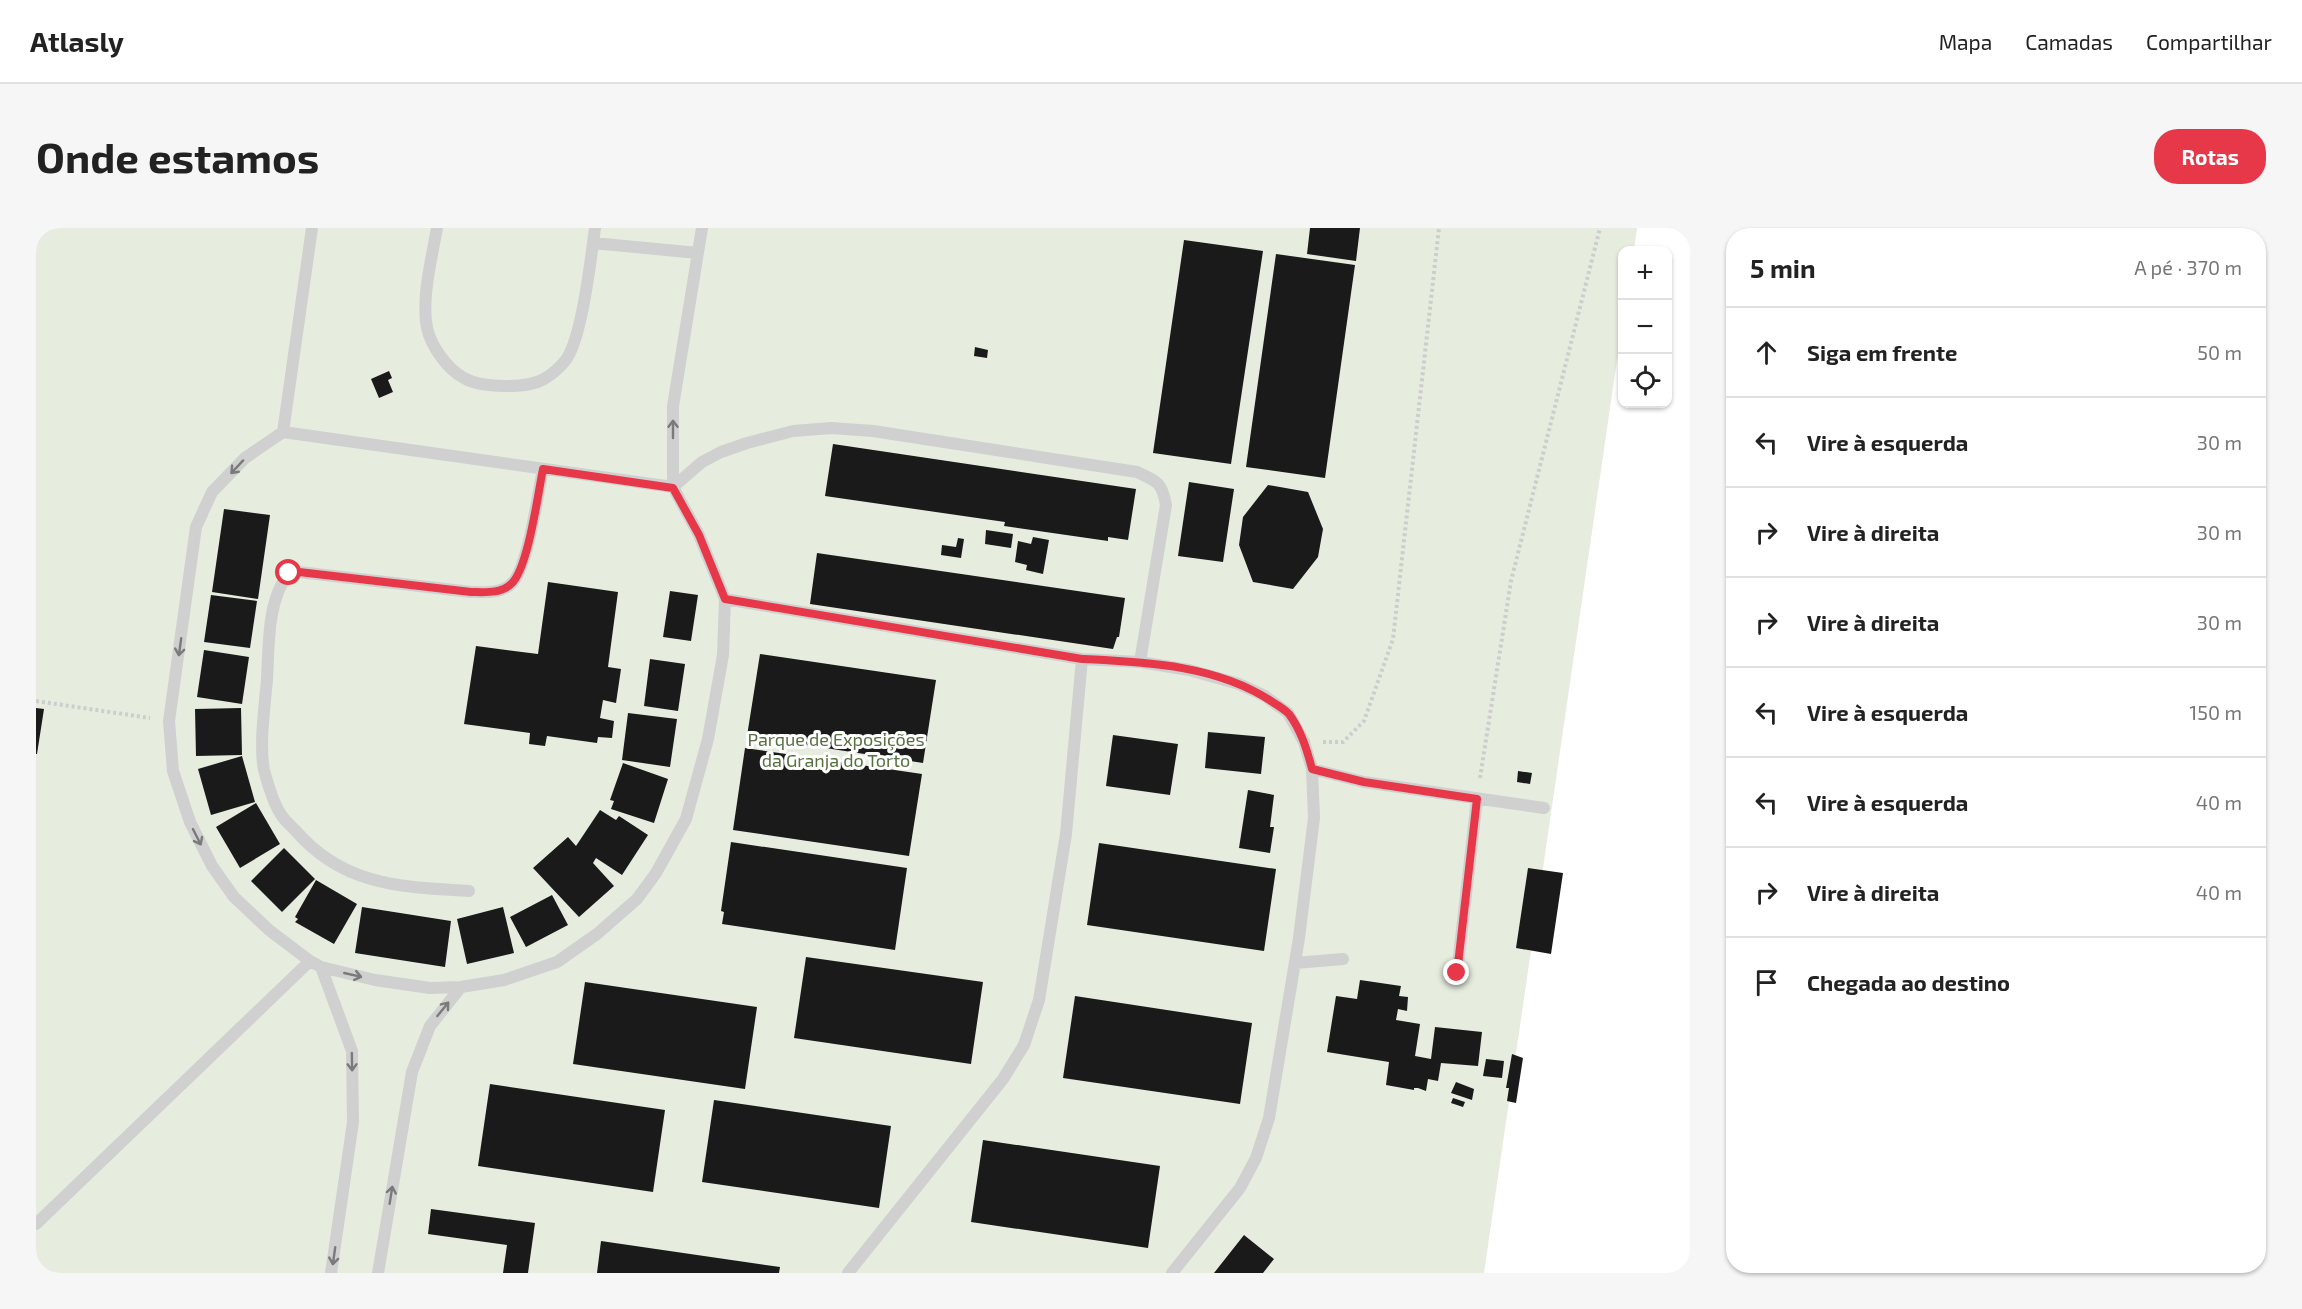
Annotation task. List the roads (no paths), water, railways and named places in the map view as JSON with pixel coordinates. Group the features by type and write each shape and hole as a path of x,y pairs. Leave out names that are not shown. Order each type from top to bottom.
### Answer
{"lane":[{"path":"284,432 312,228"},
{"path":"437,228 428,284 426,325 432,344 445,361 463,378 480,384 516,386 543,380 566,360 577,336 595,228"},
{"path":"673,488 284,432 245,458 212,492 196,527 169,721 172,771 190,822 212,866 234,897 269,930 316,964 375,980 430,988 461,987 504,980 557,962 597,934 637,899 656,873 686,819 708,740 723,655 725,599 699,535 673,488 673,406 702,228"},
{"path":"593,243 698,253"},
{"path":"673,488 702,462 721,452 793,431 831,428 873,431 1137,472 1154,479 1164,489 1166,505 1140,662"},
{"path":"469,891 404,887 369,880 350,872 310,848 280,813 264,770 263,723 270,639 276,602 285,578 289,573 299,572 471,592 496,591 511,585 521,569 543,469"},
{"path":"725,599 1082,659 1140,662 1189,670 1239,684 1265,696 1288,713 1304,742 1312,769 1314,818 1295,963 1269,1118 1256,1158 1240,1188 1172,1273"},
{"path":"848,1273 1003,1079 1024,1045 1039,1000 1066,834 1082,659"},
{"path":"1312,769 1364,782 1544,808"},
{"path":"1457,973 1477,799"},
{"path":"1295,963 1343,959"},
{"path":"36,1224 316,964"},
{"path":"316,964 352,1051 353,1122 331,1273"},
{"path":"378,1273 412,1072 430,1026 461,987"}],"park label":[{"name":"Parque de Exposições da Granja do Torto","path":"836,750"}]}
